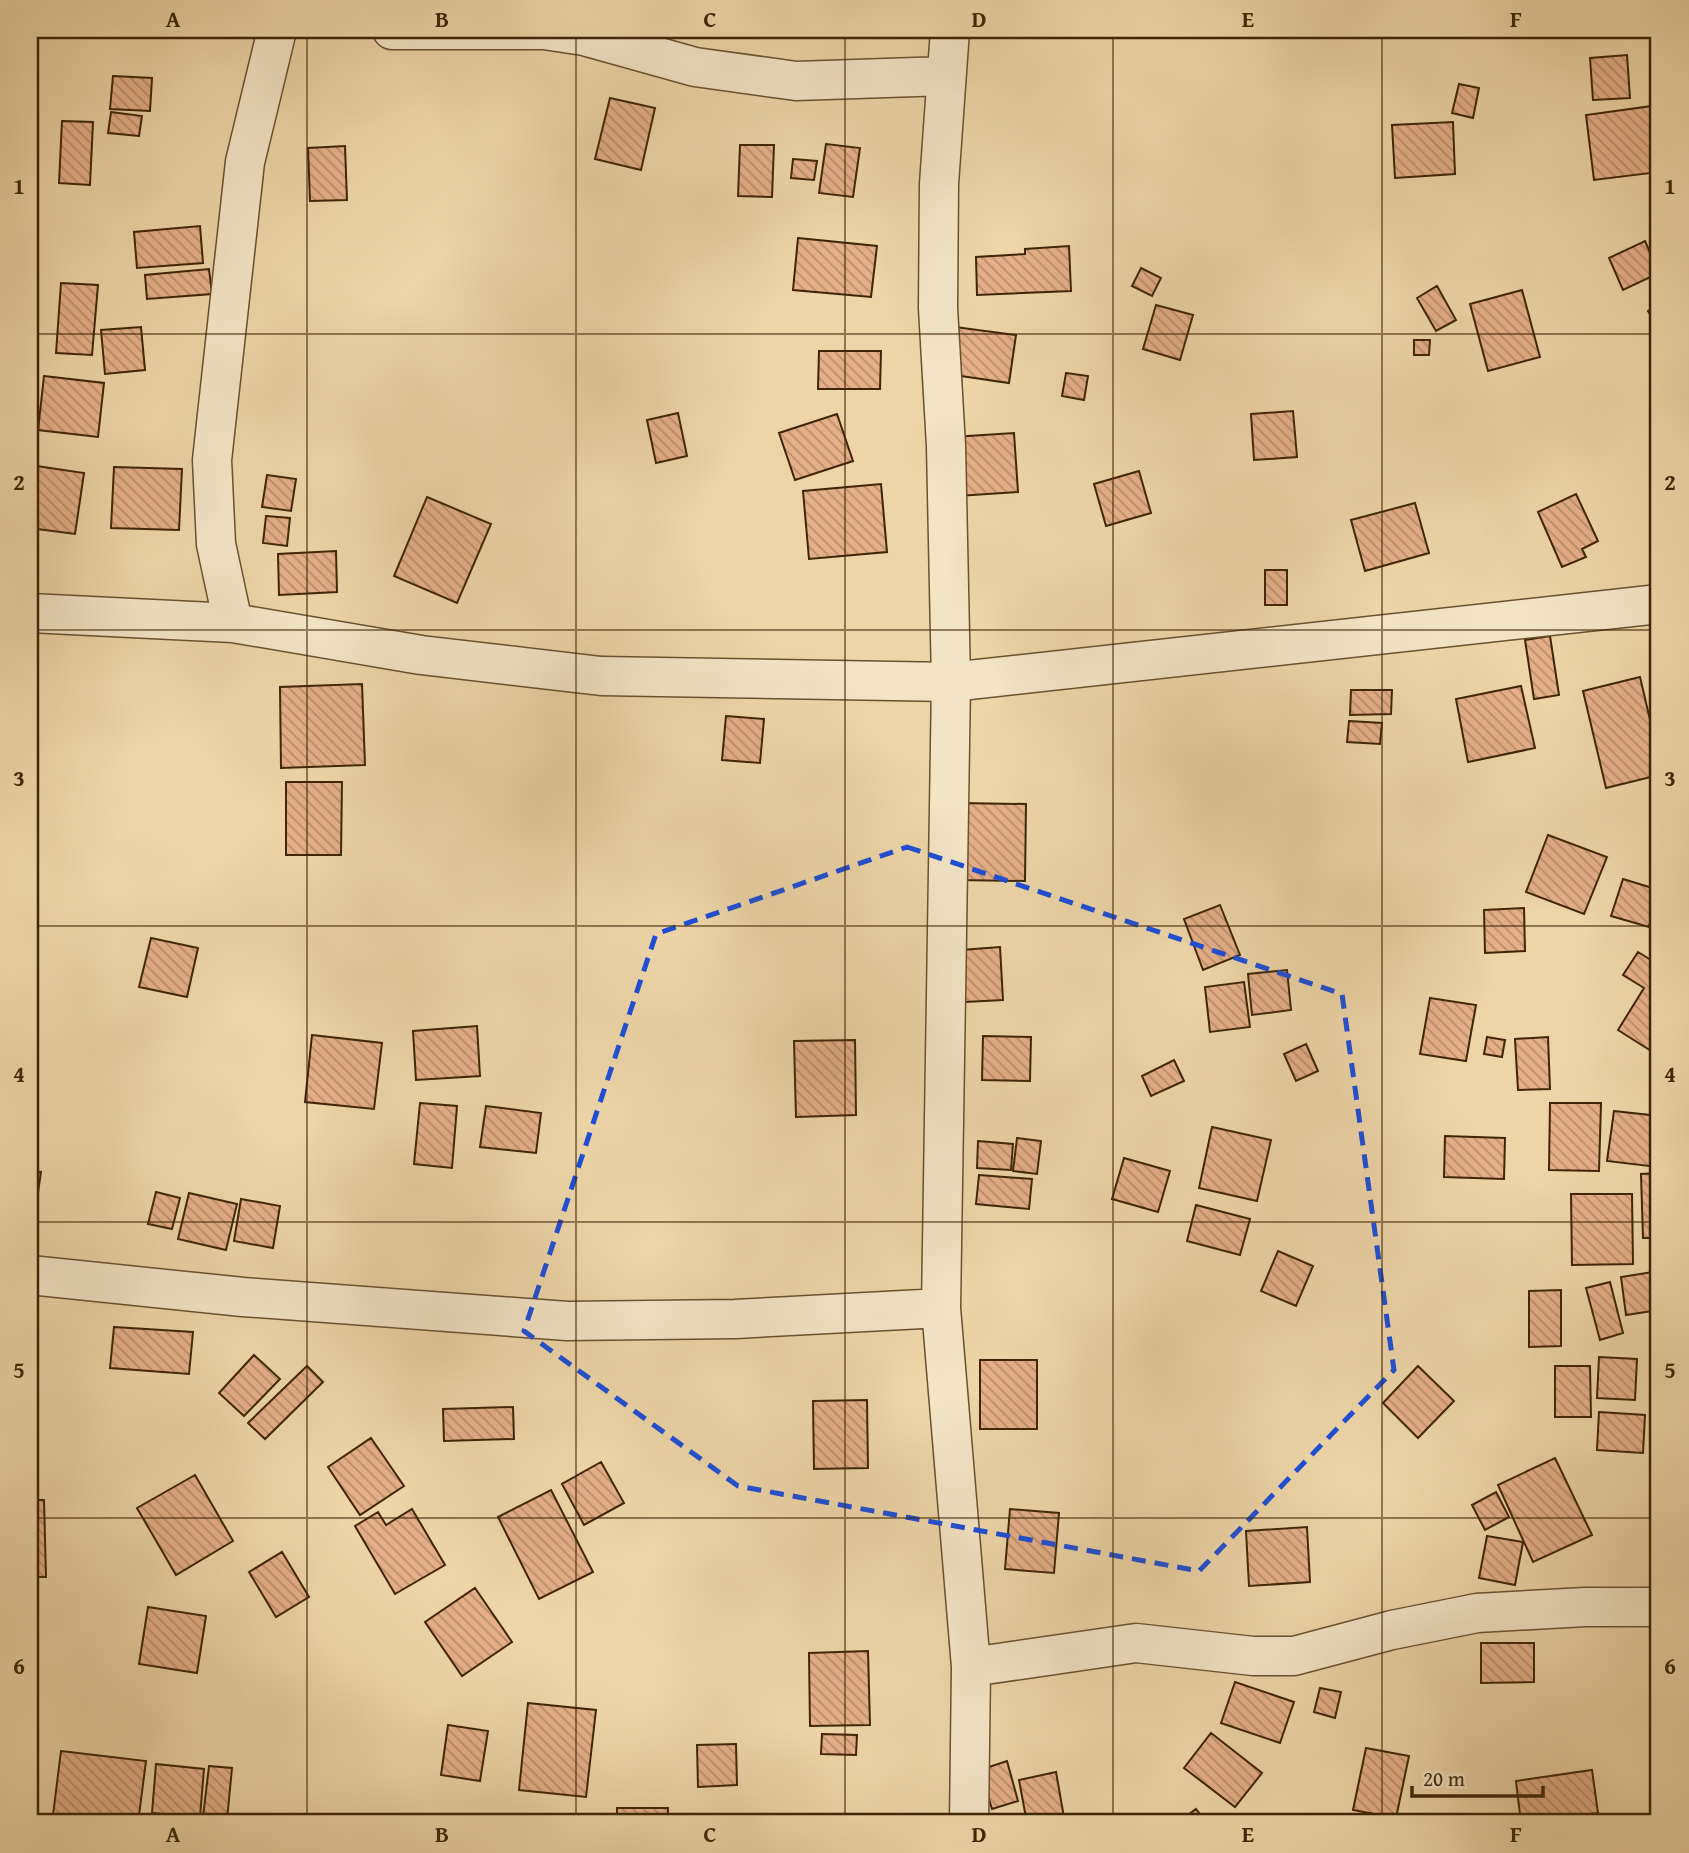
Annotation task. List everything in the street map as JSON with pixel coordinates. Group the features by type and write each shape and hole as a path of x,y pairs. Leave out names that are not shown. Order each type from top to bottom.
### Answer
{"street":[{"path":"233,622 216,544 212,460 236,261 237,218 243,173 277,30"},
{"path":"392,30 544,30 584,36 695,67 796,81 946,76"},
{"path":"950,30 939,184 938,307 946,446 951,682 941,1308 971,1667 969,1823"},
{"path":"30,613 233,622 421,654 600,676 951,682 1659,604"},
{"path":"30,1275 243,1297 566,1321 735,1319 941,1308"},
{"path":"971,1667 1136,1643 1253,1656 1294,1656 1392,1630 1477,1613 1585,1607 1659,1607"}],"highlighted area":[{"path":"907,847 1342,994 1394,1370 1199,1571 738,1486 524,1331 656,934"}],"building":[{"path":"1627,55 1630,98 1593,100 1590,58"},
{"path":"113,76 152,78 150,111 110,109"},
{"path":"1459,84 1479,88 1473,118 1452,113"},
{"path":"610,98 655,108 641,170 595,159"},
{"path":"1652,106 1659,172 1594,180 1586,115"},
{"path":"111,112 142,116 139,136 108,133"},
{"path":"62,121 93,122 90,185 59,183"},
{"path":"1453,122 1455,174 1395,178 1392,125"},
{"path":"826,144 860,148 853,197 819,193"},
{"path":"740,145 774,145 772,197 738,196"},
{"path":"345,146 347,200 310,201 308,148"},
{"path":"793,159 817,161 814,180 791,178"},
{"path":"200,226 203,263 137,268 134,232"},
{"path":"798,238 877,246 871,297 793,290"},
{"path":"1645,241 1659,273 1623,290 1609,258"},
{"path":"1069,246 1071,291 977,295 976,257 1025,254 1025,249"},
{"path":"1141,268 1161,278 1152,296 1132,286"},
{"path":"209,269 212,294 147,299 145,275"},
{"path":"61,283 98,285 92,355 56,353"},
{"path":"1437,286 1456,320 1436,331 1417,298"},
{"path":"1522,290 1540,357 1488,371 1470,304"},
{"path":"1659,304 1659,329 1648,311"},
{"path":"1156,305 1193,315 1180,360 1143,349"},
{"path":"141,327 145,370 105,374 101,330"},
{"path":"955,327 1016,335 1009,383 947,374"},
{"path":"1414,340 1430,340 1429,355 1414,355"},
{"path":"819,351 881,351 880,389 818,389"},
{"path":"1066,373 1088,376 1084,400 1062,396"},
{"path":"44,376 104,383 98,437 38,430"},
{"path":"1293,411 1297,457 1254,460 1251,414"},
{"path":"678,413 687,456 656,463 647,420"},
{"path":"837,414 853,461 795,480 779,433"},
{"path":"1014,433 1018,492 958,496 953,437"},
{"path":"30,465 84,473 75,534 30,528"},
{"path":"114,467 182,469 179,530 111,528"},
{"path":"1139,471 1151,513 1106,526 1094,484"},
{"path":"267,475 296,479 291,511 262,507"},
{"path":"881,484 887,552 809,559 803,491"},
{"path":"1576,494 1598,541 1582,549 1586,557 1562,567 1538,512"},
{"path":"427,497 491,524 457,603 394,576"},
{"path":"1415,503 1429,553 1365,571 1351,520"},
{"path":"266,516 290,518 287,546 263,543"},
{"path":"336,551 337,592 279,595 278,554"},
{"path":"1265,570 1287,570 1287,605 1265,605"},
{"path":"1550,636 1559,695 1534,699 1525,640"},
{"path":"1640,677 1659,758 1659,775 1606,788 1583,691"},
{"path":"362,684 365,765 281,768 280,687"},
{"path":"1521,686 1535,748 1468,762 1456,699"},
{"path":"1351,690 1392,690 1391,714 1350,715"},
{"path":"726,716 764,719 760,763 722,760"},
{"path":"1349,721 1382,723 1380,744 1347,742"},
{"path":"286,782 342,782 341,855 286,855"},
{"path":"958,803 1026,804 1025,881 958,880"},
{"path":"1548,835 1607,857 1584,914 1526,892"},
{"path":"1623,879 1659,890 1649,927 1611,916"},
{"path":"1220,905 1240,955 1203,970 1184,919"},
{"path":"1524,908 1525,951 1485,953 1484,910"},
{"path":"151,938 198,948 187,997 139,987"},
{"path":"1000,947 1003,1000 965,1002 961,950"},
{"path":"1638,952 1659,965 1659,1056 1618,1030 1644,988 1623,975"},
{"path":"1287,970 1291,1010 1252,1015 1248,974"},
{"path":"1244,982 1250,1027 1210,1032 1205,987"},
{"path":"1430,998 1476,1005 1466,1061 1420,1054"},
{"path":"477,1026 480,1076 416,1080 413,1031"},
{"path":"312,1035 382,1043 374,1109 305,1102"},
{"path":"983,1036 1031,1037 1030,1081 982,1080"},
{"path":"1487,1037 1505,1040 1502,1057 1484,1054"},
{"path":"1548,1037 1550,1089 1518,1090 1515,1039"},
{"path":"855,1040 856,1115 796,1117 794,1041"},
{"path":"1306,1044 1318,1071 1296,1081 1284,1054"},
{"path":"1174,1060 1184,1081 1151,1096 1142,1076"},
{"path":"420,1103 457,1106 452,1168 414,1164"},
{"path":"1550,1103 1601,1103 1599,1171 1549,1170"},
{"path":"486,1106 541,1113 536,1153 480,1147"},
{"path":"1614,1111 1659,1116 1657,1167 1607,1161"},
{"path":"1212,1127 1271,1140 1257,1201 1199,1188"},
{"path":"1445,1136 1505,1138 1504,1179 1444,1177"},
{"path":"1017,1138 1041,1141 1037,1174 1013,1171"},
{"path":"978,1141 1013,1144 1011,1170 977,1168"},
{"path":"1124,1158 1170,1171 1158,1212 1112,1199"},
{"path":"30,1171 41,1172 30,1248"},
{"path":"1659,1173 1659,1238 1643,1238 1641,1174"},
{"path":"979,1175 1032,1179 1029,1209 976,1204"},
{"path":"156,1192 180,1198 172,1229 148,1224"},
{"path":"189,1193 237,1204 226,1250 178,1239"},
{"path":"1571,1194 1632,1194 1633,1264 1572,1265"},
{"path":"241,1199 280,1206 273,1248 234,1241"},
{"path":"1196,1205 1250,1219 1240,1255 1187,1241"},
{"path":"1278,1251 1313,1266 1296,1306 1261,1291"},
{"path":"1659,1271 1659,1310 1626,1315 1621,1277"},
{"path":"1610,1282 1623,1333 1600,1340 1586,1288"},
{"path":"1561,1290 1561,1346 1529,1347 1529,1291"},
{"path":"114,1327 193,1332 189,1374 110,1368"},
{"path":"254,1355 280,1379 244,1416 219,1393"},
{"path":"1599,1357 1637,1359 1635,1400 1597,1398"},
{"path":"980,1360 1037,1360 1037,1429 980,1429"},
{"path":"307,1366 323,1382 265,1439 248,1423"},
{"path":"1418,1366 1454,1401 1418,1438 1383,1403"},
{"path":"1555,1366 1590,1366 1591,1417 1555,1417"},
{"path":"867,1400 868,1468 814,1469 813,1401"},
{"path":"513,1407 514,1439 444,1441 443,1409"},
{"path":"1599,1412 1645,1415 1643,1453 1597,1450"},
{"path":"371,1438 404,1486 360,1515 328,1467"},
{"path":"1555,1458 1592,1535 1533,1562 1498,1485"},
{"path":"601,1462 624,1503 584,1525 562,1484"},
{"path":"195,1475 233,1541 176,1575 137,1508"},
{"path":"551,1490 593,1572 539,1599 498,1517"},
{"path":"1496,1492 1509,1517 1485,1530 1472,1505"},
{"path":"30,1500 44,1500 46,1577 30,1577"},
{"path":"412,1509 445,1565 395,1594 355,1526 378,1512 386,1525"},
{"path":"1010,1509 1059,1513 1054,1573 1005,1569"},
{"path":"1307,1527 1310,1582 1249,1586 1246,1531"},
{"path":"1487,1536 1523,1542 1515,1585 1479,1578"},
{"path":"282,1552 309,1597 276,1617 249,1572"},
{"path":"475,1588 512,1642 462,1676 425,1622"},
{"path":"148,1607 206,1616 197,1673 139,1664"},
{"path":"1481,1643 1534,1643 1534,1682 1481,1683"},
{"path":"868,1651 870,1725 810,1726 809,1653"},
{"path":"1235,1682 1294,1702 1280,1743 1221,1723"},
{"path":"1320,1688 1341,1692 1335,1718 1314,1712"},
{"path":"528,1703 596,1710 586,1797 519,1790"},
{"path":"448,1725 488,1731 480,1781 441,1775"},
{"path":"1211,1733 1262,1773 1235,1807 1184,1768"},
{"path":"822,1734 857,1735 856,1755 821,1754"},
{"path":"736,1744 737,1785 698,1787 697,1745"},
{"path":"1366,1748 1409,1756 1396,1818 1353,1810"},
{"path":"61,1751 146,1761 138,1823 52,1823"},
{"path":"1007,1761 1018,1801 992,1809 980,1770"},
{"path":"156,1764 204,1769 200,1817 152,1813"},
{"path":"209,1766 232,1768 227,1820 203,1817"},
{"path":"1592,1770 1598,1813 1521,1823 1516,1781"},
{"path":"1056,1772 1065,1823 1027,1823 1019,1780"},
{"path":"617,1808 668,1808 668,1823 617,1823"},
{"path":"1196,1809 1207,1823 1177,1823"}]}
